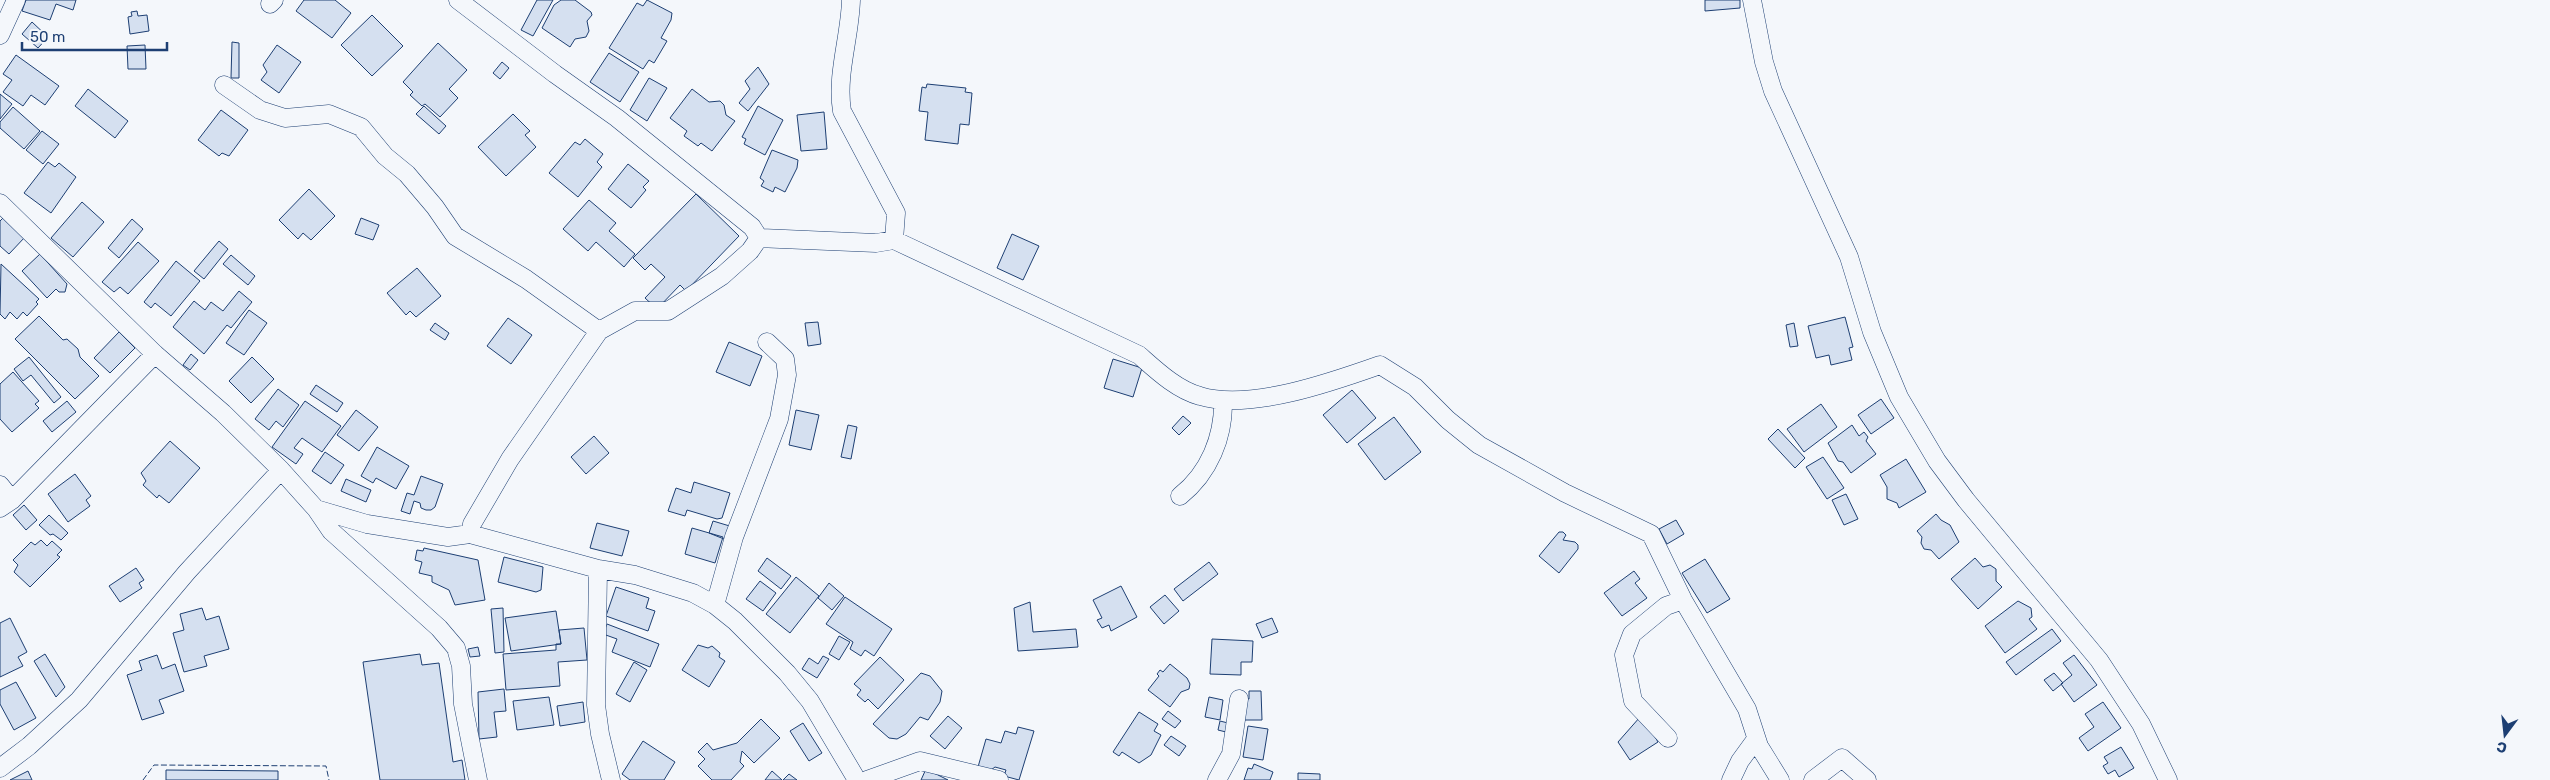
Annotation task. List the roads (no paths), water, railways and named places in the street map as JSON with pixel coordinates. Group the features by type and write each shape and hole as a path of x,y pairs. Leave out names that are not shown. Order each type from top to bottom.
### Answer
{"street":[{"path":"0,35 16,0"},
{"path":"458,0 554,74 632,130 752,227 759,238"},
{"path":"851,0 850,24 840,95 842,111 896,212 894,240"},
{"path":"1752,0 1764,62 1773,91 1849,257 1872,332 1899,397 1937,461 1966,500 2100,660 2141,724 2168,780"},
{"path":"224,85 260,110 285,118 328,114 361,127 385,156 407,174 435,207 455,236 526,279 599,331"},
{"path":"0,203 155,354 223,413 281,470 316,509 331,531 439,628 456,648 461,666 463,704 478,780"},
{"path":"759,238 876,242 894,240 1139,355 1156,370 1198,396 1223,400 1244,399 1324,384 1380,365 1415,387 1448,420 1479,445 1565,492 1652,534 1683,600 1747,709 1756,739 1780,780"},
{"path":"470,534 472,524 510,459 599,331 635,311 668,311 722,276 750,251 759,238"},
{"path":"715,605 734,537 780,419 787,375 785,359 767,342"},
{"path":"0,485 6,504 155,354"},
{"path":"1180,496 1194,485 1208,465 1224,418 1223,400"},
{"path":"0,768 29,746 79,700 187,572 281,470"},
{"path":"316,509 367,524 433,535 448,537 470,534 598,569 635,575 693,593 715,605 735,621 787,674 810,702 857,780"},
{"path":"598,569 596,705 600,734 611,780"},
{"path":"1668,738 1633,701 1624,655 1632,634 1666,606 1683,600"},
{"path":"1217,780 1232,754 1239,699"},
{"path":"1732,780 1740,761 1756,739"},
{"path":"1813,780 1842,758 1867,780"},
{"path":"867,780 920,761 999,780"}]}
